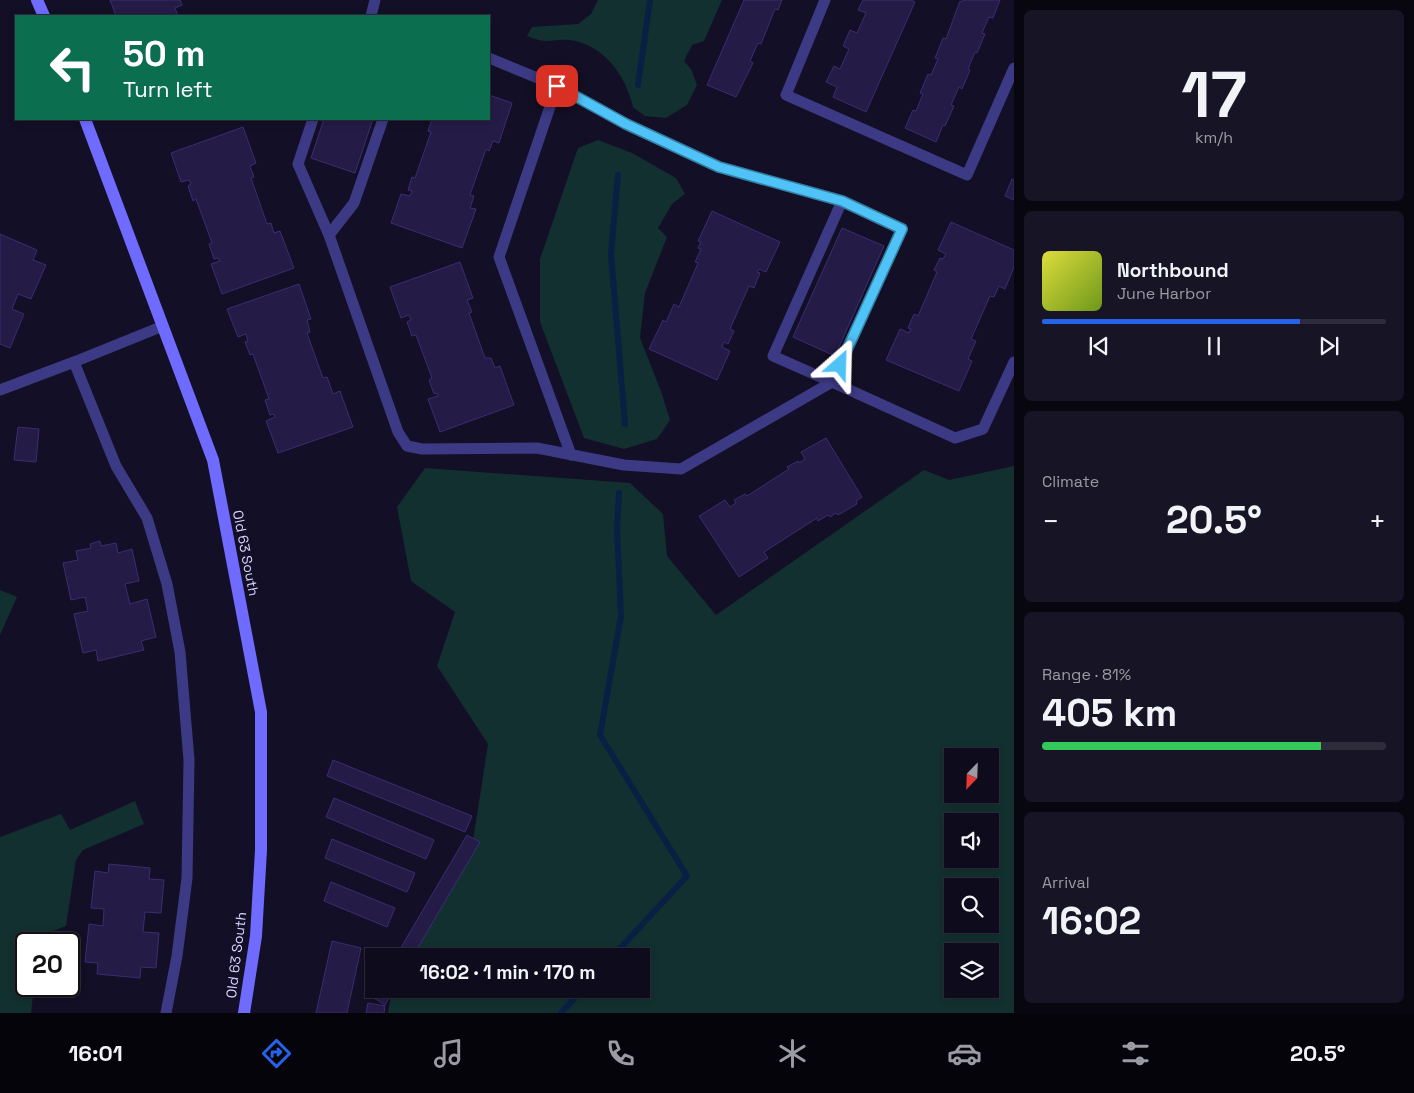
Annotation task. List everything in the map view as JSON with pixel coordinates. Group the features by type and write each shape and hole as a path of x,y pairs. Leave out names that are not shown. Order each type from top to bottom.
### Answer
{"main road":[{"path":"37,0 44,15"},
{"name":"Old 63 South","path":"85,120 213,460 261,712 261,850 256,936 244,1013"}],"lane":[{"path":"371,15 374,0"},
{"path":"825,0 786,95 967,175 1014,68"},
{"path":"313,120 298,164 329,235 398,432 407,446 422,449 537,448 624,465 680,469 832,382 902,229 842,201 719,167 626,124 557,86 490,58"},
{"path":"557,86 499,257 571,455"},
{"path":"329,235 354,203 383,120"},
{"path":"842,201 773,356 955,438 983,429 1014,362"},
{"path":"0,390 163,326"},
{"path":"74,362 116,466 147,518 167,584 180,652 189,760 187,878 177,956 166,1013"}],"green space":[{"path":"598,0 722,0 704,41 692,45 684,61 691,69 697,85 687,105 666,118 645,116 633,107 625,84 612,63 593,48 569,40 543,41 527,36 532,27 578,24 591,14"},
{"path":"598,140 632,153 676,178 685,194 672,204 658,228 667,237 645,293 640,338 670,420 657,439 624,449 584,438 540,322 540,259 578,148"},
{"path":"1014,466 1014,1013 388,1013 390,998 650,998 650,948 414,948 473,841 488,744 437,666 455,612 411,581 397,507 425,468 630,483 663,514 667,556 716,615 924,470 949,480"},
{"path":"0,590 17,597 0,635"},
{"path":"135,801 144,824 83,850 76,860 66,926 50,932 15,932 15,997 33,997 31,1013 0,1013 0,837 61,814 70,830"}],"building":[{"path":"110,0 180,0 182,5 175,8 178,15 116,15"},
{"path":"744,0 782,0 778,10 775,9 761,44 758,43 750,61 753,63 736,97 707,85"},
{"path":"863,0 911,0 915,2 866,112 833,97 837,87 826,82 834,66 840,69 849,49 843,46 850,30 857,33 866,13 858,10"},
{"path":"963,0 1000,0 993,18 989,17 982,33 985,34 977,53 975,52 962,89 959,87 951,105 954,106 936,142 905,128 913,110 916,111 923,94 920,93 928,74 931,75 938,59 935,58 943,38 946,39 960,1 962,2"},
{"path":"490,95 512,103 499,143 493,141 489,151 486,149 470,195 474,196 470,208 476,209 462,248 391,223 401,194 410,196 412,191 408,190 412,177 415,178 431,132 428,131 432,120 490,120"},
{"path":"324,120 373,120 355,173 311,158"},
{"path":"243,127 256,163 250,166 254,177 251,178 267,224 271,223 274,233 280,231 294,268 222,294 211,264 220,261 218,258 214,259 209,244 212,243 196,199 193,201 188,186 191,184 189,180 181,182 171,153"},
{"path":"1012,179 1014,180 1014,200 1005,196"},
{"path":"712,211 780,242 766,272 759,269 757,272 760,273 754,288 749,286 730,329 734,331 728,344 724,342 722,347 730,351 717,380 649,349 663,320 666,322 674,304 679,307 698,263 695,262 701,249 698,248 701,242 698,241"},
{"path":"951,222 1014,250 1014,267 1005,289 999,286 994,297 990,296 971,339 976,341 968,359 972,361 959,391 886,360 900,329 909,333 911,329 908,328 914,314 918,316 937,272 934,270 940,258 943,259 946,254 938,250"},
{"path":"842,228 884,246 835,356 793,337"},
{"path":"0,234 37,250 33,260 46,265 31,299 18,294 12,309 24,314 10,348 0,344"},
{"path":"460,262 473,298 467,300 472,312 469,313 485,358 491,358 495,368 500,366 514,405 440,432 428,399 438,396 437,393 434,394 429,380 432,378 416,335 412,336 407,322 411,320 409,315 401,318 390,287"},
{"path":"299,284 311,319 307,320 310,332 307,333 323,378 327,377 333,394 340,391 353,427 278,453 266,421 275,417 274,414 270,415 265,400 269,399 253,354 250,355 245,342 248,341 246,334 238,337 227,309"},
{"path":"18,427 39,429 36,462 14,460"},
{"path":"826,438 862,497 856,501 857,504 838,515 836,513 830,517 828,515 818,521 817,518 764,552 768,558 739,577 699,516 725,500 730,507 736,503 734,500 745,494 747,496 789,469 787,467 805,459 801,452"},
{"path":"100,541 101,546 116,543 118,553 132,549 139,581 125,584 130,604 147,599 156,637 141,641 144,650 98,661 96,650 83,653 74,614 88,611 85,597 71,600 63,563 78,560 76,551 91,548 90,544"},
{"path":"333,760 472,816 465,832 327,776"},
{"path":"334,798 434,840 426,859 326,817"},
{"path":"467,835 480,842 418,948 401,948"},
{"path":"332,839 415,873 407,892 325,858"},
{"path":"109,864 150,868 149,879 164,880 161,913 145,912 143,932 159,933 156,968 141,967 140,978 97,974 98,963 85,962 89,924 103,926 104,909 91,908 95,871 108,873"},
{"path":"331,882 395,908 387,927 324,901"},
{"path":"332,941 361,948 347,1013 316,1013"},
{"path":"374,998 389,998 385,1005"},
{"path":"368,1003 385,1006 384,1013 366,1013"}],"waterway":[{"path":"638,85 650,0"},
{"path":"618,175 611,254 625,424"},
{"path":"619,493 617,528 621,616 600,735 687,876 620,948"},
{"path":"561,1013 575,998"}],"route":[{"path":"557,86 626,124 719,167 842,201 902,229 840,365"}]}
